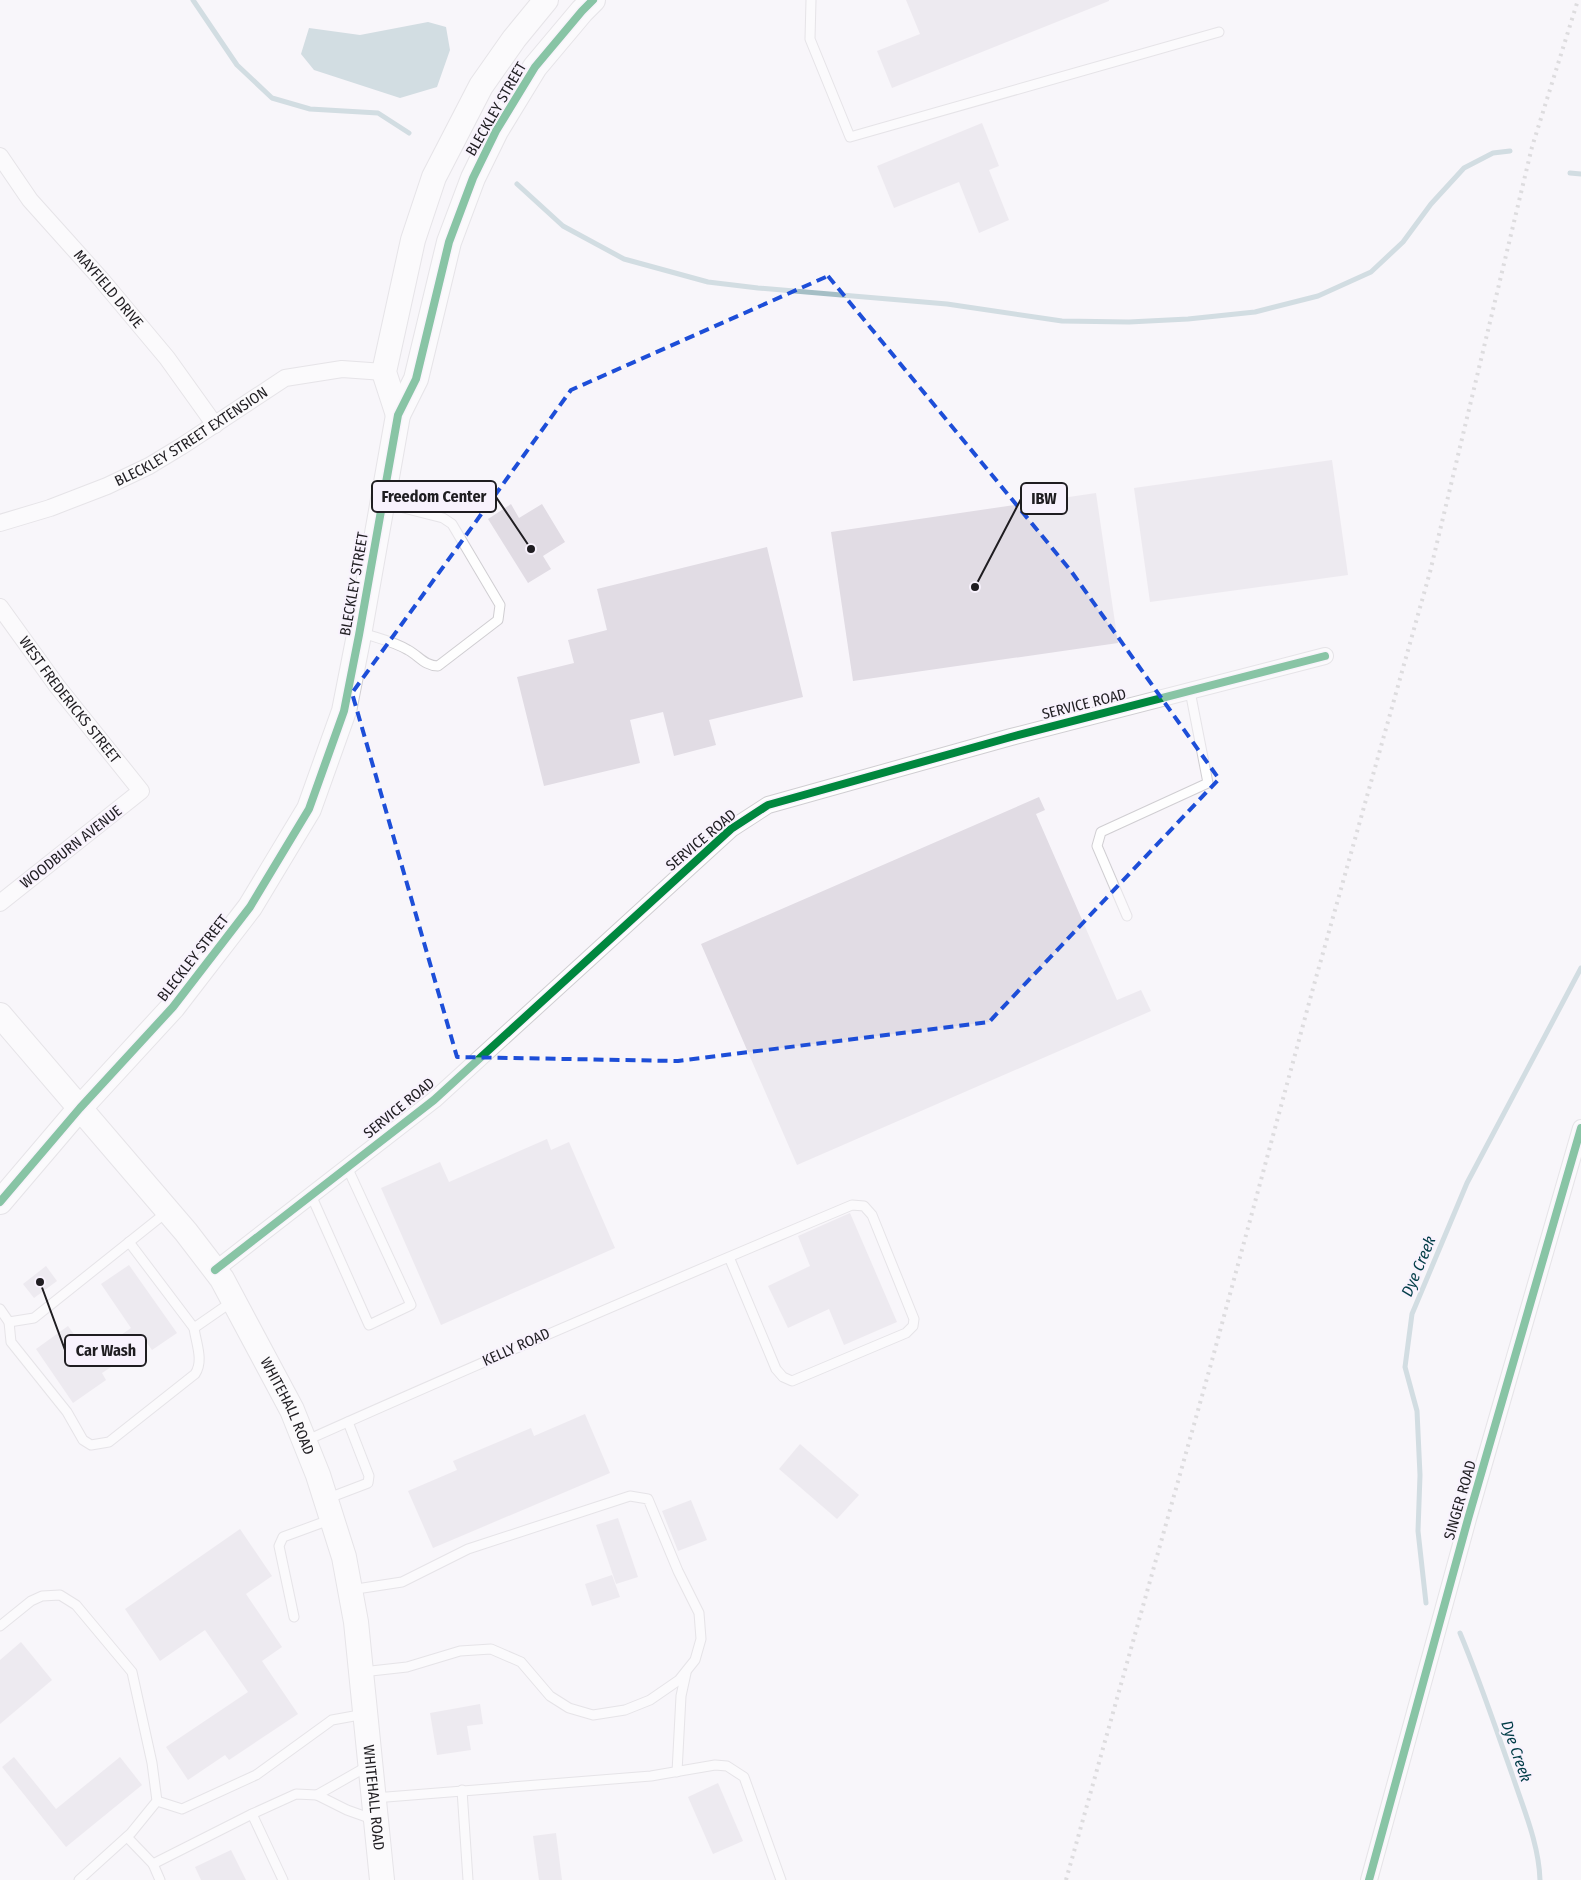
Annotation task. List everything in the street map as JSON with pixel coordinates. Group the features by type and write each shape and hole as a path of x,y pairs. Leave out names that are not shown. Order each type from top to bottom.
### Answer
{"street":[{"name":"BLECKLEY STREET","path":"398,415 384,372 413,240 434,177 481,86 514,39 546,0"},
{"name":"BLECKLEY STREET","path":"0,1202 80,1108 173,1007 244,914 309,808 344,711 360,632 398,415 416,379 449,242 473,178 496,131 535,67 582,10 593,0"},
{"name":"MAYFIELD DRIVE","path":"0,156 30,200 100,278 167,358 215,425"},
{"name":"BLECKLEY STREET EXTENSION","path":"0,523 50,508 107,486 149,466 285,378 342,369 384,372"},
{"name":"WEST FREDERICKS STREET","path":"0,607 57,686 141,791"},
{"name":"SERVICE ROAD","path":"215,1270 434,1100 732,829 768,805 1011,737 1325,656"},
{"name":"WOODBURN AVENUE","path":"0,903 141,791"},
{"name":"WHITEHALL ROAD","path":"0,1014 168,1211 215,1270 234,1301 292,1410 318,1474 344,1557 356,1622 382,1880"},
{"name":"SINGER ROAD","path":"1369,1880 1468,1519 1581,1128"}],"lane":[{"path":"810,0 810,40 850,137 1219,32"},
{"path":"360,632 408,650 429,666 438,666 498,620 500,612 500,605 452,524 443,518 383,502"},
{"path":"1127,916 1097,846 1101,832 1208,783 1190,691"},
{"path":"311,1195 369,1325 410,1305 347,1167"},
{"name":"KELLY ROAD","path":"305,1441 564,1326 729,1256 852,1205 864,1206 872,1215 914,1319 913,1326 906,1333 792,1381 783,1377 776,1369 729,1256"},
{"path":"9,1322 34,1318 168,1211"},
{"path":"0,1309 9,1322 12,1342 67,1412 83,1440 91,1445 109,1442 195,1374 199,1369 200,1362 194,1328 129,1242"},
{"path":"194,1328 234,1301"},
{"path":"294,1617 279,1546 283,1537 368,1483 368,1476 348,1422"},
{"path":"350,1590 402,1582 468,1549 630,1496 648,1499 678,1571 699,1613 701,1639 695,1660 687,1671 679,1680 650,1700 625,1710 593,1715 569,1708 550,1696 521,1662 491,1649 460,1651 407,1667 361,1672"},
{"path":"0,1626 31,1601 42,1596 60,1595 76,1605 132,1672 152,1763 156,1801 126,1836 79,1880"},
{"path":"677,1772 681,1696 687,1671"},
{"path":"156,1801 182,1809 256,1775 332,1720 365,1714"},
{"path":"317,1795 370,1764"},
{"path":"153,1864 296,1794 317,1795 347,1810 375,1810 462,1790 651,1776 715,1765 728,1766 744,1777 781,1880"},
{"path":"462,1790 468,1880"},
{"path":"252,1814 283,1880"},
{"path":"126,1836 153,1864 160,1880"}],"highlighted area":[{"path":"828,276 1071,571 1219,779 989,1022 678,1061 457,1057 352,693 571,390"}],"water":[{"path":"428,22 446,27 450,50 437,87 400,98 314,70 301,54 309,28 360,35"}],"building":[{"path":"906,0 1109,1 892,88 877,51 920,34"},
{"path":"982,123 999,166 989,170 1009,220 979,233 959,182 894,208 877,166"},
{"path":"1332,460 1348,575 1150,602 1134,488"},
{"path":"1096,493 1118,643 853,681 831,532"},
{"path":"511,504 519,518 542,504 565,542 543,556 551,569 528,583 488,519"},
{"path":"767,547 803,697 709,720 716,745 674,756 663,712 630,720 640,763 544,786 517,677 574,663 568,640 607,630 597,589"},
{"path":"1039,797 1045,810 1036,814 1117,1000 1141,990 1151,1011 797,1165 701,944"},
{"path":"547,1139 551,1150 569,1142 615,1248 441,1325 381,1188 440,1162 449,1182"},
{"path":"850,1213 897,1322 844,1345 829,1309 788,1328 768,1286 810,1266 798,1236"},
{"path":"129,1265 177,1333 152,1350 147,1343 102,1373 106,1380 73,1403 36,1349 68,1326 90,1357 131,1328 101,1284"},
{"path":"46,1266 57,1281 34,1298 23,1284"},
{"path":"585,1414 610,1473 433,1548 408,1491 457,1470 453,1461 531,1428 534,1436"},
{"path":"800,1444 859,1495 837,1519 779,1469"},
{"path":"691,1500 707,1540 678,1551 662,1511"},
{"path":"618,1518 638,1577 616,1584 596,1525"},
{"path":"240,1529 272,1576 246,1594 282,1647 262,1661 298,1714 229,1760 225,1755 188,1780 166,1747 248,1692 205,1630 160,1661 125,1609"},
{"path":"612,1575 620,1597 592,1606 585,1584"},
{"path":"21,1642 52,1680 0,1724 0,1660"},
{"path":"480,1704 483,1724 467,1726 471,1750 437,1755 430,1713"},
{"path":"14,1757 56,1809 120,1757 142,1785 66,1847 2,1767"},
{"path":"718,1783 743,1841 713,1854 688,1797"},
{"path":"556,1833 562,1880 539,1880 533,1836"},
{"path":"231,1850 246,1880 201,1880 195,1867"}],"waterway":[{"path":"193,0 237,65 272,98 310,109 378,113 409,133"},
{"path":"517,184 563,226 624,259 708,282 947,304 1062,321 1129,322 1188,319 1255,312 1318,296 1371,272 1403,242 1431,204 1464,168 1493,153 1510,151"},
{"path":"1570,173 1581,174"},
{"name":"Dye Creek","path":"1426,1603 1418,1531 1420,1475 1417,1411 1405,1367 1412,1314 1467,1183 1581,968"},
{"name":"Dye Creek","path":"1460,1633 1488,1705 1526,1815 1537,1854 1540,1880"}],"railway":[{"path":"1066,1880 1430,572 1532,147 1578,0"}],"cycle path":[{"path":"0,1202 80,1108 173,1007 250,907 309,809 344,711 398,415 416,379 449,242 473,178 496,131 535,67 593,0"},
{"path":"215,1270 434,1100 731,829 768,805 1011,737 1325,656"},
{"path":"1369,1880 1468,1519 1581,1128"}],"place":[{"name":"Freedom Center","path":"531,549"},
{"name":"IBW","path":"975,587"},
{"name":"Car Wash","path":"40,1282"}]}
